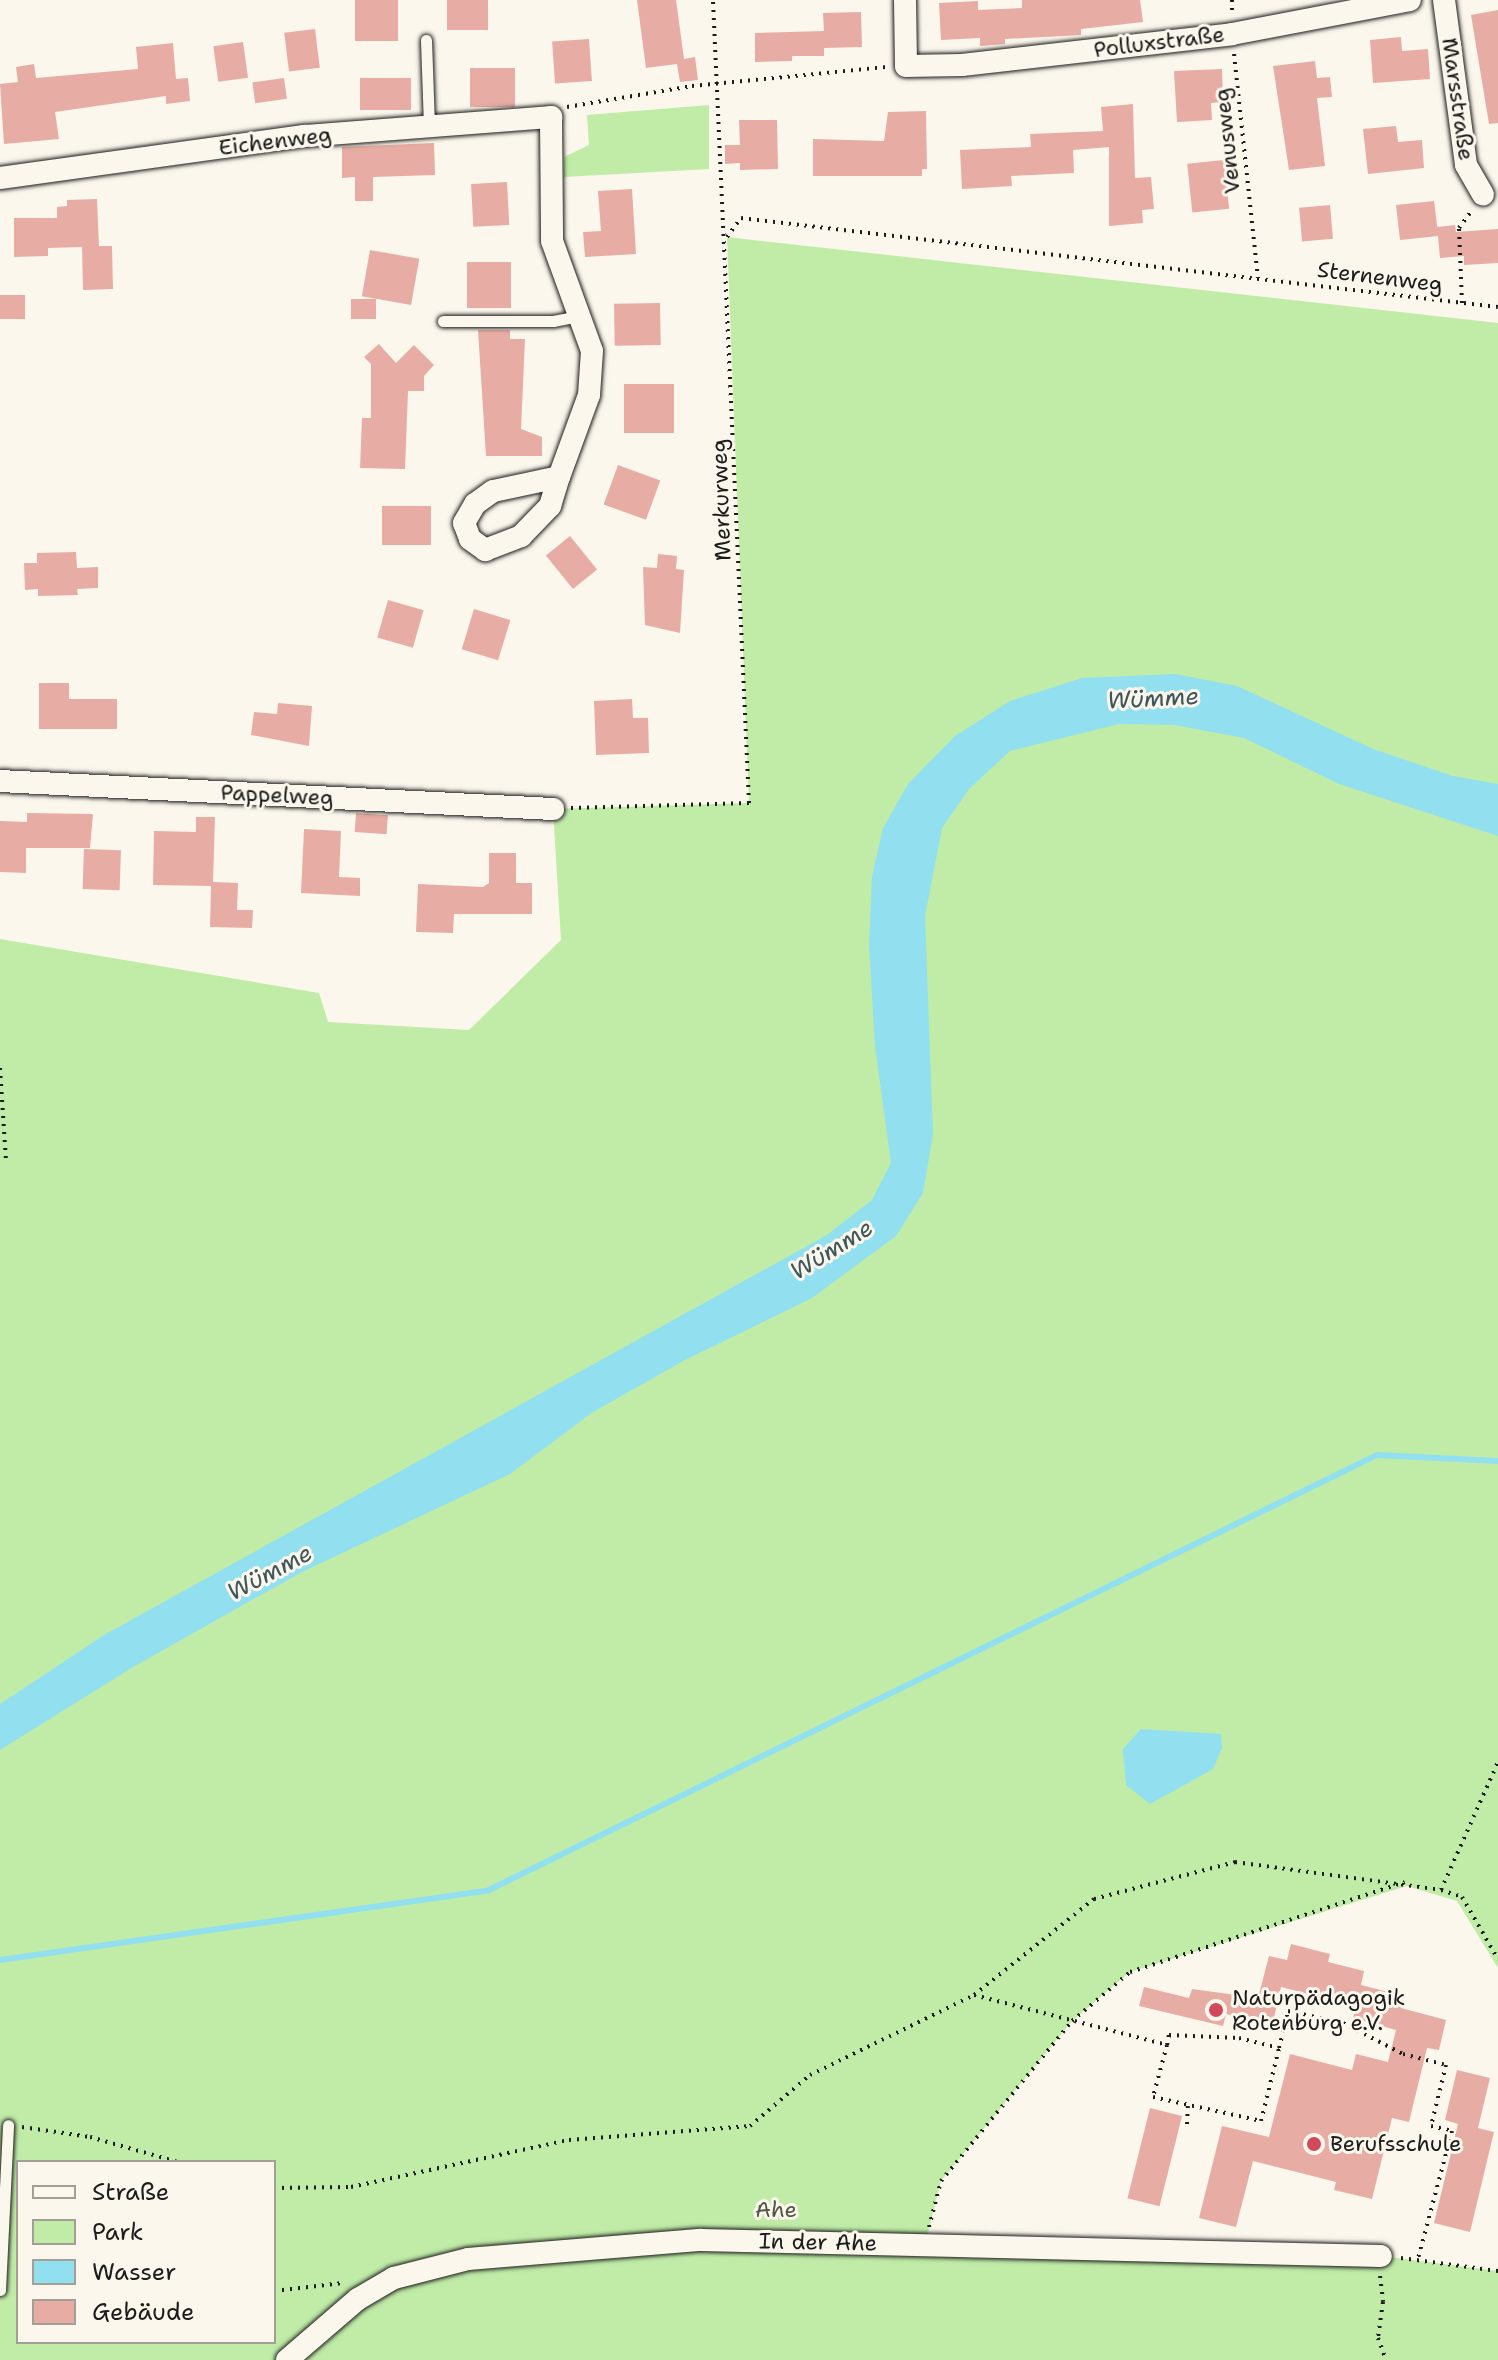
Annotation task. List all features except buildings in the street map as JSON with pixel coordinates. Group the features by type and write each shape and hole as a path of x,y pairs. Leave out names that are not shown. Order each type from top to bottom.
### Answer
{"street":[{"path":"905,0 906,66"},
{"name":"Polluxstraße","path":"906,66 962,65 1232,34 1410,0"},
{"name":"Marsstraße","path":"1444,0 1466,165 1483,194"},
{"path":"551,117 552,241 592,351 589,395 559,477"},
{"name":"Eichenweg","path":"0,178 304,136 551,117"},
{"name":"Pappelweg","path":"0,781 553,809"},
{"name":"In der Ahe","path":"287,2360 358,2299 394,2278 468,2259 701,2240 1381,2256"}],"lane":[{"path":"426,40 429,126"},
{"path":"443,321 553,321 579,316"},
{"path":"0,2290 8,2125"}],"path":[{"name":"Merkurweg","path":"553,809 749,803 727,237 718,185 713,0"},
{"name":"Venusweg","path":"1232,0 1232,34 1258,278"},
{"path":"551,117 574,103 716,83 906,66"},
{"path":"1462,303 1459,228 1483,194"},
{"name":"Sternenweg","path":"727,237 741,218 1498,307"},
{"path":"0,1068 6,1161"},
{"path":"1441,1890 1498,1762"},
{"path":"276,2188 351,2187 569,2140 750,2126 810,2075 974,1995 1094,1899 1235,1862 1408,1882 1462,1897 1498,1959"},
{"path":"925,2244 941,2181 1072,2021 1130,1972 1408,1882"},
{"path":"974,1995 1167,2045"},
{"path":"1279,2048 1239,2038 1169,2035 1153,2097 1261,2121 1279,2048 1288,2011 1343,2023 1403,2054 1446,2065 1431,2126 1452,2131 1418,2259"},
{"path":"1187,2124 1183,2121 1188,2106"},
{"path":"8,2125 90,2137 171,2160"},
{"path":"1386,2360 1378,2338 1381,2256 1498,2271"},
{"path":"276,2291 351,2282"}],"green space":[{"path":"709,105 709,169 564,177 564,157 589,145 587,115"},
{"name":"Ahe","path":"727,237 1498,323 1498,1968 1457,1901 1407,1886 1130,1972 1072,2021 941,2181 925,2244 1381,2256 1498,2271 1498,2360 0,2360 0,939 319,993 328,1022 469,1030 561,940 553,809 749,803"}],"water":[{"name":"Wümme","path":"1175,674 1237,686 1373,749 1453,776 1498,784 1498,836 1339,784 1244,738 1174,725 1119,724 1010,751 969,789 942,828 925,916 933,1134 923,1193 896,1236 812,1298 685,1360 593,1412 510,1474 302,1572 133,1667 0,1750 0,1704 104,1635 827,1235 872,1200 891,1163 875,1046 869,945 872,876 883,828 908,784 955,736 1010,701 1082,678"},
{"path":"1141,1729 1221,1734 1222,1748 1213,1769 1150,1804 1126,1785 1123,1749"}],"waterway":[{"path":"0,1960 489,1890 1377,1455 1498,1461"}],"place":[{"name":"Naturpädagogik Rotenburg e.V.","path":"1216,2010"},
{"name":"Berufsschule","path":"1314,2144"}]}
